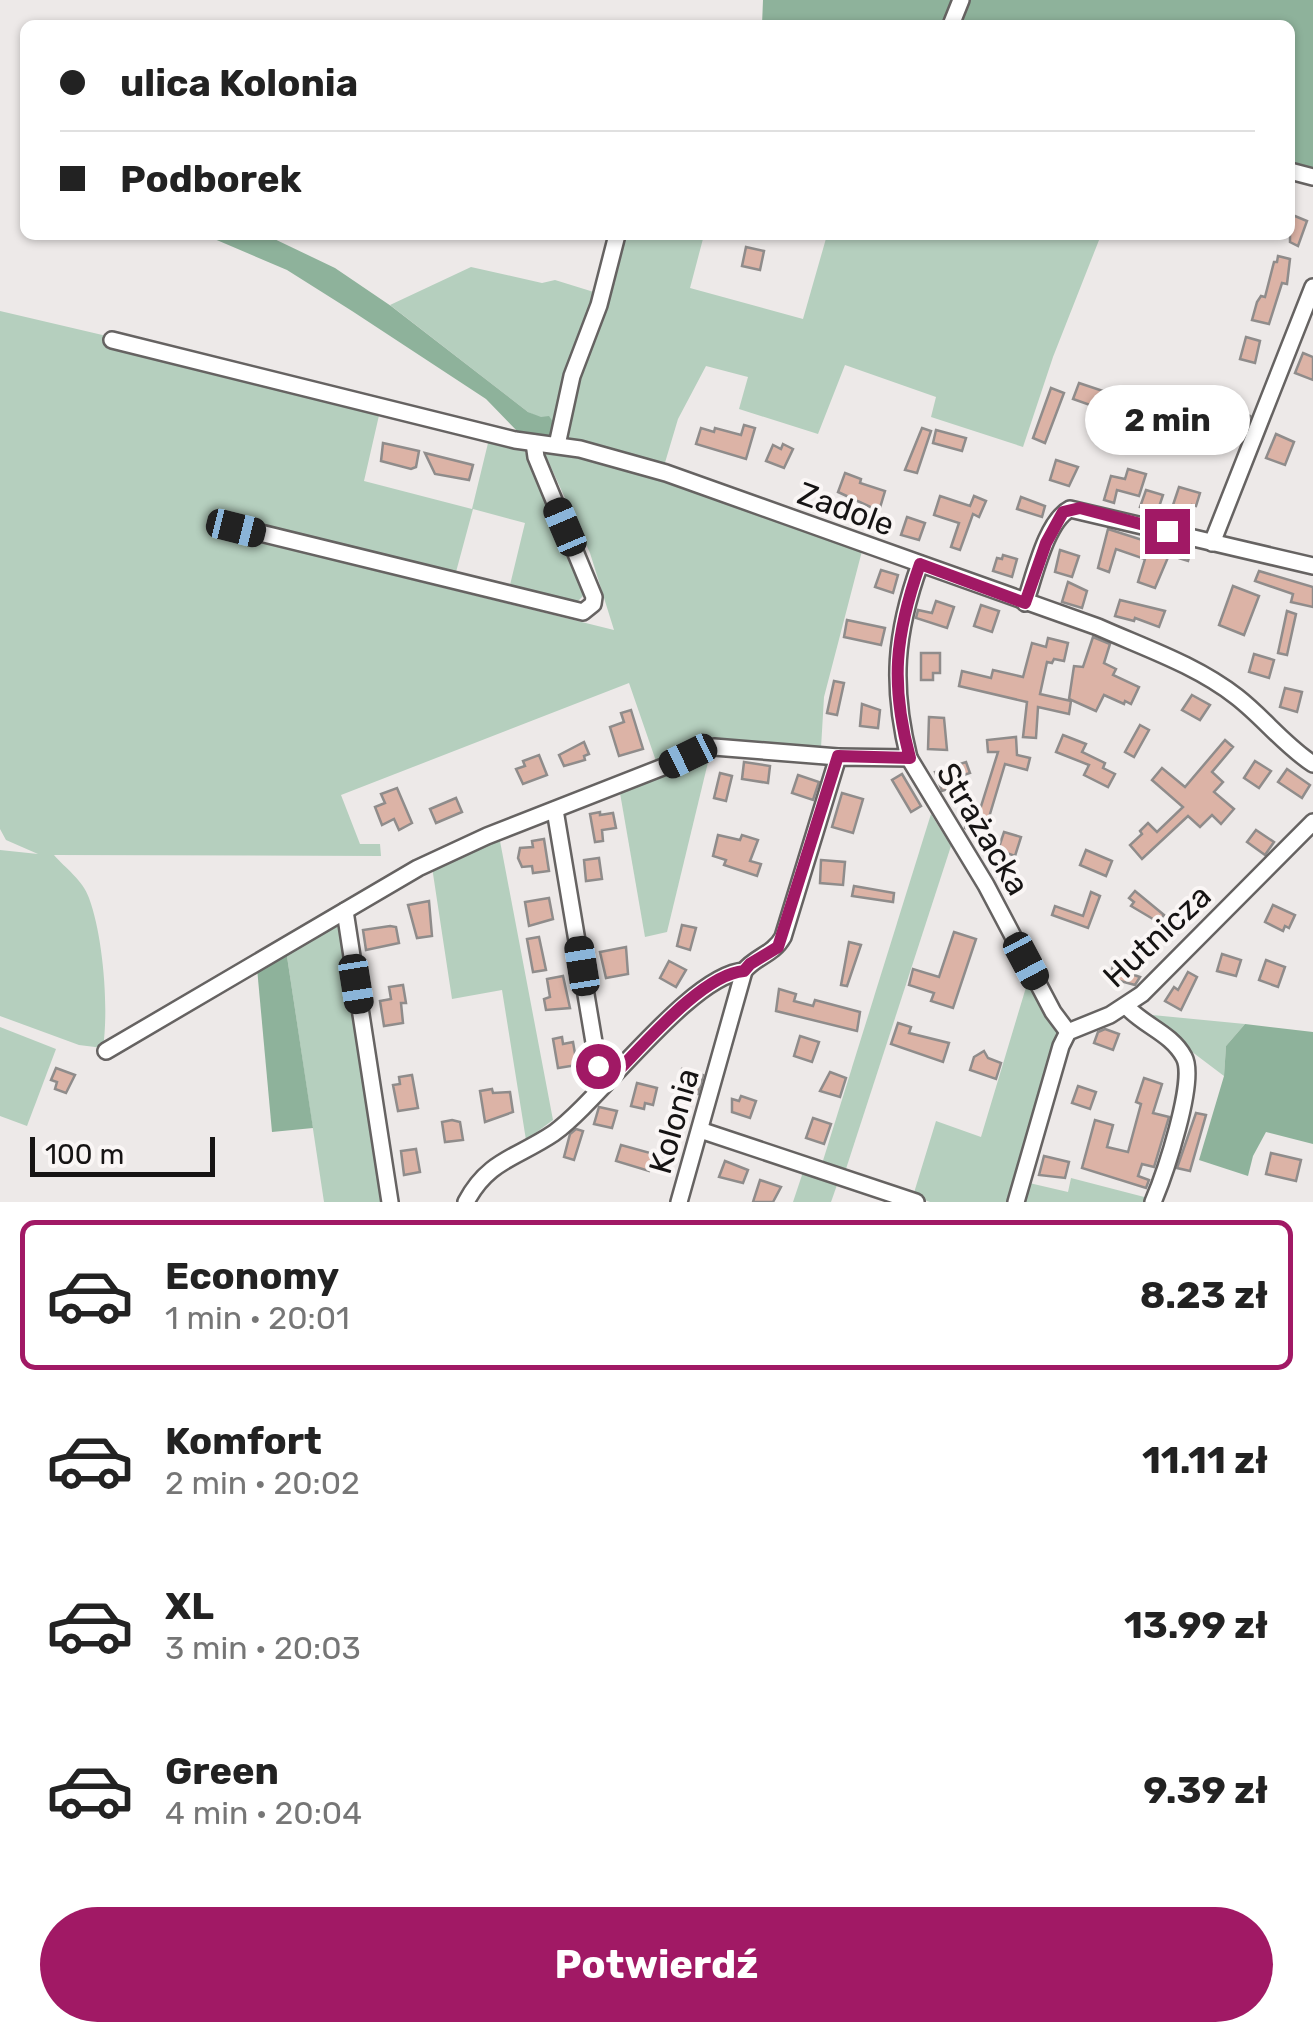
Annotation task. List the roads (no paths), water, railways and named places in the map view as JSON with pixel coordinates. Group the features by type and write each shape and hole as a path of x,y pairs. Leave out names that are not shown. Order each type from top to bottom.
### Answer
{"street":[{"path":"557,445 572,376 599,305 616,240"},
{"path":"1212,543 1313,288"},
{"name":"Zadole","path":"112,340 666,473 1098,627 1212,680 1313,764"},
{"path":"236,528 583,612 594,604 594,597 536,457 534,443"},
{"path":"1025,603 1054,526 1070,508 1313,566"},
{"path":"106,1050 451,851 714,748 910,758 896,665 920,564"},
{"path":"466,1202 488,1171 550,1135 695,996 728,974 744,971 772,953 783,937 838,756"},
{"name":"Strażacka","path":"910,758 986,885 1053,1012 1068,1032"},
{"path":"555,810 598,1066 608,1081"},
{"name":"Hutnicza","path":"1068,1032 1126,1006 1165,972 1313,822"},
{"path":"345,911 390,1202"},
{"name":"Kolonia","path":"679,1202 744,971"},
{"path":"1126,1006 1173,1042 1188,1066 1177,1123 1153,1202"},
{"path":"1016,1202 1068,1032"},
{"path":"700,1130 916,1202"}]}
